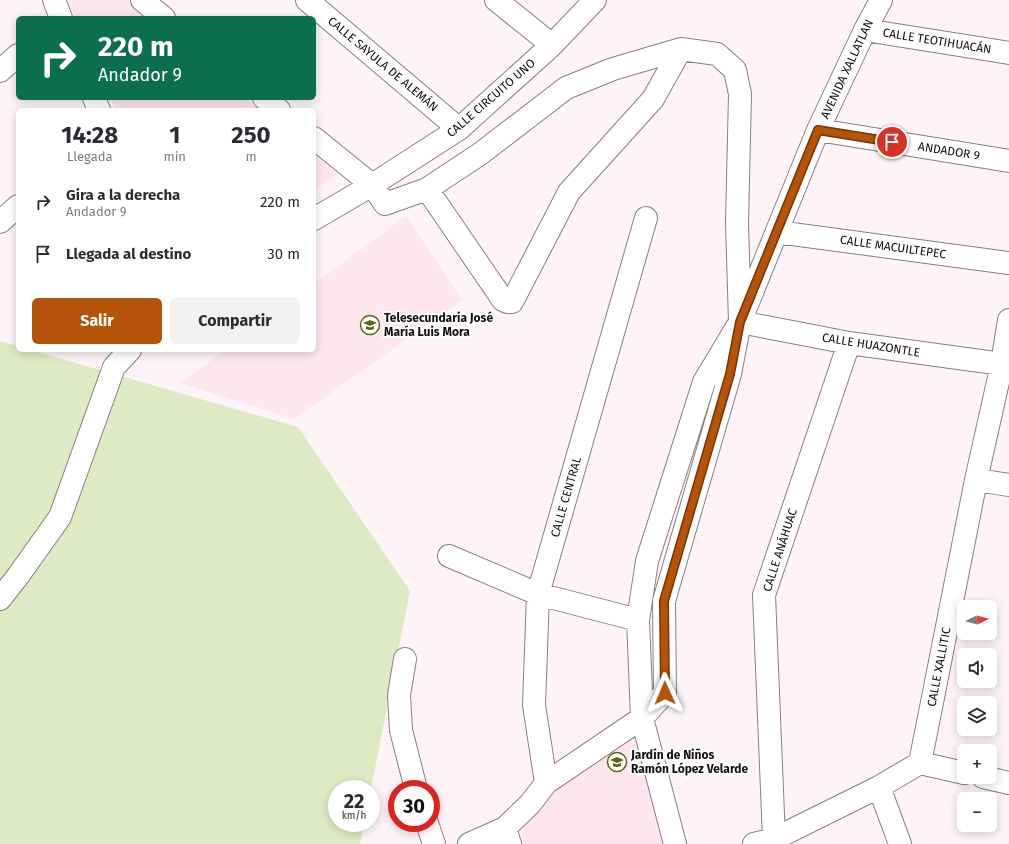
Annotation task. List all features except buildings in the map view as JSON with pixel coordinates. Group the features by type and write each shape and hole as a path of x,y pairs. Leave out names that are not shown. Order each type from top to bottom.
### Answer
{"street":[{"path":"142,0 162,16"},
{"name":"CALLE SAYULA DE ALEMÁN","path":"307,0 459,129"},
{"path":"496,0 552,46"},
{"name":"CALLE CIRCUITO UNO","path":"316,218 372,185 459,129 552,46 595,0"},
{"name":"AVENIDA XALLATLAN","path":"469,844 508,836 546,783 642,718 665,693 664,601 730,374 740,322 818,130 865,30 881,0"},
{"name":"CALLE TEOTIHUACÁN","path":"865,30 1009,52"},
{"path":"427,189 503,300 512,302 569,192 653,98 681,50"},
{"path":"316,140 372,185 385,204 427,189 480,154 566,88 613,69 681,50 717,54 735,70 740,94 737,223 740,322 704,382 647,560 638,620 642,718 676,844"},
{"path":"0,71 16,57"},
{"path":"266,100 276,108"},
{"name":"ANDADOR 9","path":"818,130 1009,161"},
{"path":"0,222 16,208"},
{"name":"CALLE CENTRAL","path":"546,783 534,705 538,594 646,218"},
{"name":"CALLE MACUILTEPEC","path":"777,232 1009,263"},
{"name":"CALLE XALLITIC","path":"920,763 976,480 1002,364 1009,320"},
{"name":"CALLE HUAZONTLE","path":"740,322 849,343 1002,364"},
{"name":"CALLE ANÁHUAC","path":"764,841 764,595 849,343"},
{"path":"0,599 9,573 60,517 114,367 128,352"},
{"path":"976,480 1009,485"},
{"path":"449,556 538,594 638,620"},
{"path":"642,590 664,601"},
{"path":"405,659 399,695 401,730 414,780"},
{"path":"764,841 879,788 920,763 957,771"},
{"path":"997,780 1009,782"},
{"path":"879,788 900,844"},
{"path":"430,832 434,844"}],"shaded area":[{"path":"67,0 127,0 146,16 74,16"},
{"path":"112,100 246,100 256,108 115,108"},
{"path":"316,157 338,174 316,188"},
{"name":"Telesecundaria José María Luis Mora","path":"406,216 462,300 294,419 180,383 222,352 316,352 316,283"},
{"name":"Jardín de Niños Ramón López Velarde","path":"636,732 666,844 522,844 525,819 544,792"}],"green space":[{"path":"0,341 16,345 16,352 38,352 298,427 410,591 373,780 328,780 328,832 362,832 360,844 0,844"}],"place":[{"name":"Telesecundaria José María Luis Mora","path":"370,325"},
{"name":"Jardín de Niños Ramón López Velarde","path":"617,762"}],"route":[{"path":"665,693 664,601 730,374 740,322 818,130 892,142"}]}
